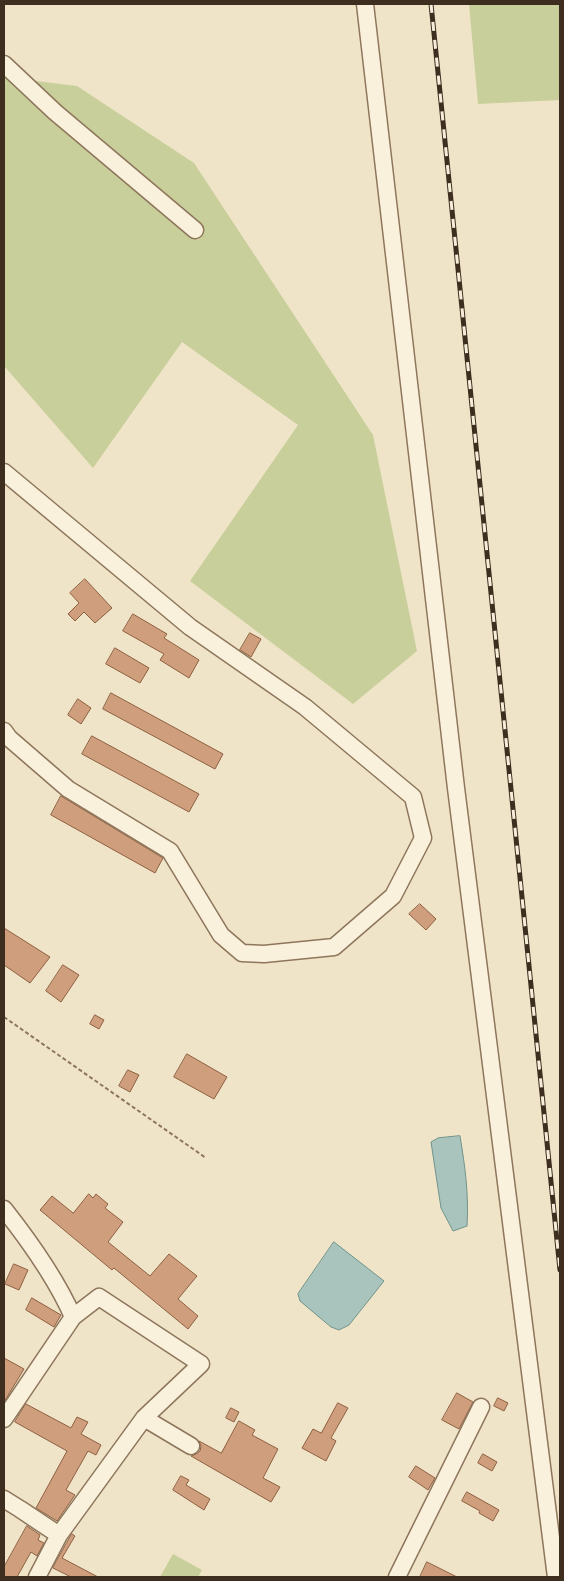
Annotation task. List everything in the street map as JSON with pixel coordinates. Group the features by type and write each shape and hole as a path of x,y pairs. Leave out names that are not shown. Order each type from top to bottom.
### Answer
{"street":[{"path":"365,4 456,788 556,1577"},
{"path":"4,64 55,112 195,230"},
{"path":"4,472 190,627 305,707 413,797 423,838 393,896 334,947 264,954 242,953 221,935 170,851 68,789 9,738 4,731"},
{"path":"4,1209 30,1242 68,1303 74,1317"},
{"path":"4,1419 74,1317 99,1297 201,1364 144,1418 59,1535 37,1577"},
{"path":"397,1577 481,1407"},
{"path":"144,1418 191,1446"},
{"path":"4,1500 20,1508 59,1535"}],"path":[{"path":"4,1017 206,1158"}],"green space":[{"path":"469,4 560,4 560,100 478,104"},
{"path":"4,77 77,86 194,163 373,435 417,651 353,704 190,581 298,425 182,342 93,468 4,366"},
{"path":"173,1554 202,1570 198,1577 160,1577"}],"water":[{"path":"460,1136 466,1181 467,1226 453,1231 441,1208 431,1142 438,1138"},
{"path":"334,1242 384,1281 349,1325 339,1330 331,1327 300,1301 298,1294"}],"building":[{"path":"85,579 112,608 95,623 84,612 75,621 68,614 79,603 70,593"},
{"path":"133,614 167,634 164,638 199,660 189,678 160,660 164,654 123,631"},
{"path":"250,633 261,639 251,657 240,650"},
{"path":"115,648 149,668 140,683 106,664"},
{"path":"111,693 223,754 215,769 103,709"},
{"path":"78,699 91,708 81,724 68,715"},
{"path":"92,736 199,794 189,812 82,754"},
{"path":"61,796 163,858 155,873 51,815"},
{"path":"420,904 436,919 426,930 409,914"},
{"path":"4,928 50,957 30,983 4,965"},
{"path":"63,965 79,975 61,1002 46,991"},
{"path":"95,1015 104,1020 99,1029 90,1024"},
{"path":"187,1054 227,1077 214,1099 174,1077"},
{"path":"128,1070 139,1075 130,1092 119,1086"},
{"path":"89,1194 93,1198 96,1194 108,1204 105,1208 123,1222 108,1242 150,1276 169,1254 197,1276 178,1299 198,1316 188,1329 114,1268 112,1270 40,1210 52,1196 73,1213"},
{"path":"14,1264 28,1270 19,1290 5,1284"},
{"path":"32,1298 61,1315 54,1327 26,1310"},
{"path":"4,1358 24,1369 4,1402"},
{"path":"457,1393 473,1402 459,1429 442,1420"},
{"path":"498,1398 508,1403 504,1411 494,1406"},
{"path":"338,1403 348,1408 331,1438 336,1441 326,1461 302,1448 313,1429 321,1433"},
{"path":"26,1404 71,1428 77,1417 88,1422 81,1434 101,1445 96,1455 88,1451 66,1490 75,1495 57,1521 36,1508 67,1451 15,1422"},
{"path":"231,1408 239,1412 234,1422 226,1418"},
{"path":"239,1421 255,1430 252,1435 278,1449 263,1478 280,1487 271,1502 191,1456 200,1451 199,1441 221,1453"},
{"path":"483,1454 497,1462 492,1471 478,1463"},
{"path":"416,1466 435,1478 428,1490 409,1477"},
{"path":"181,1476 189,1480 186,1485 210,1499 204,1510 173,1490"},
{"path":"467,1492 499,1510 493,1521 462,1501"},
{"path":"27,1526 40,1535 38,1540 44,1543 37,1556 31,1552 17,1577 4,1577 4,1567"},
{"path":"72,1534 75,1536 62,1558 98,1577 71,1577 53,1568"},
{"path":"427,1562 457,1577 420,1577"}],"railway":[{"path":"431,4 560,1270"}]}
